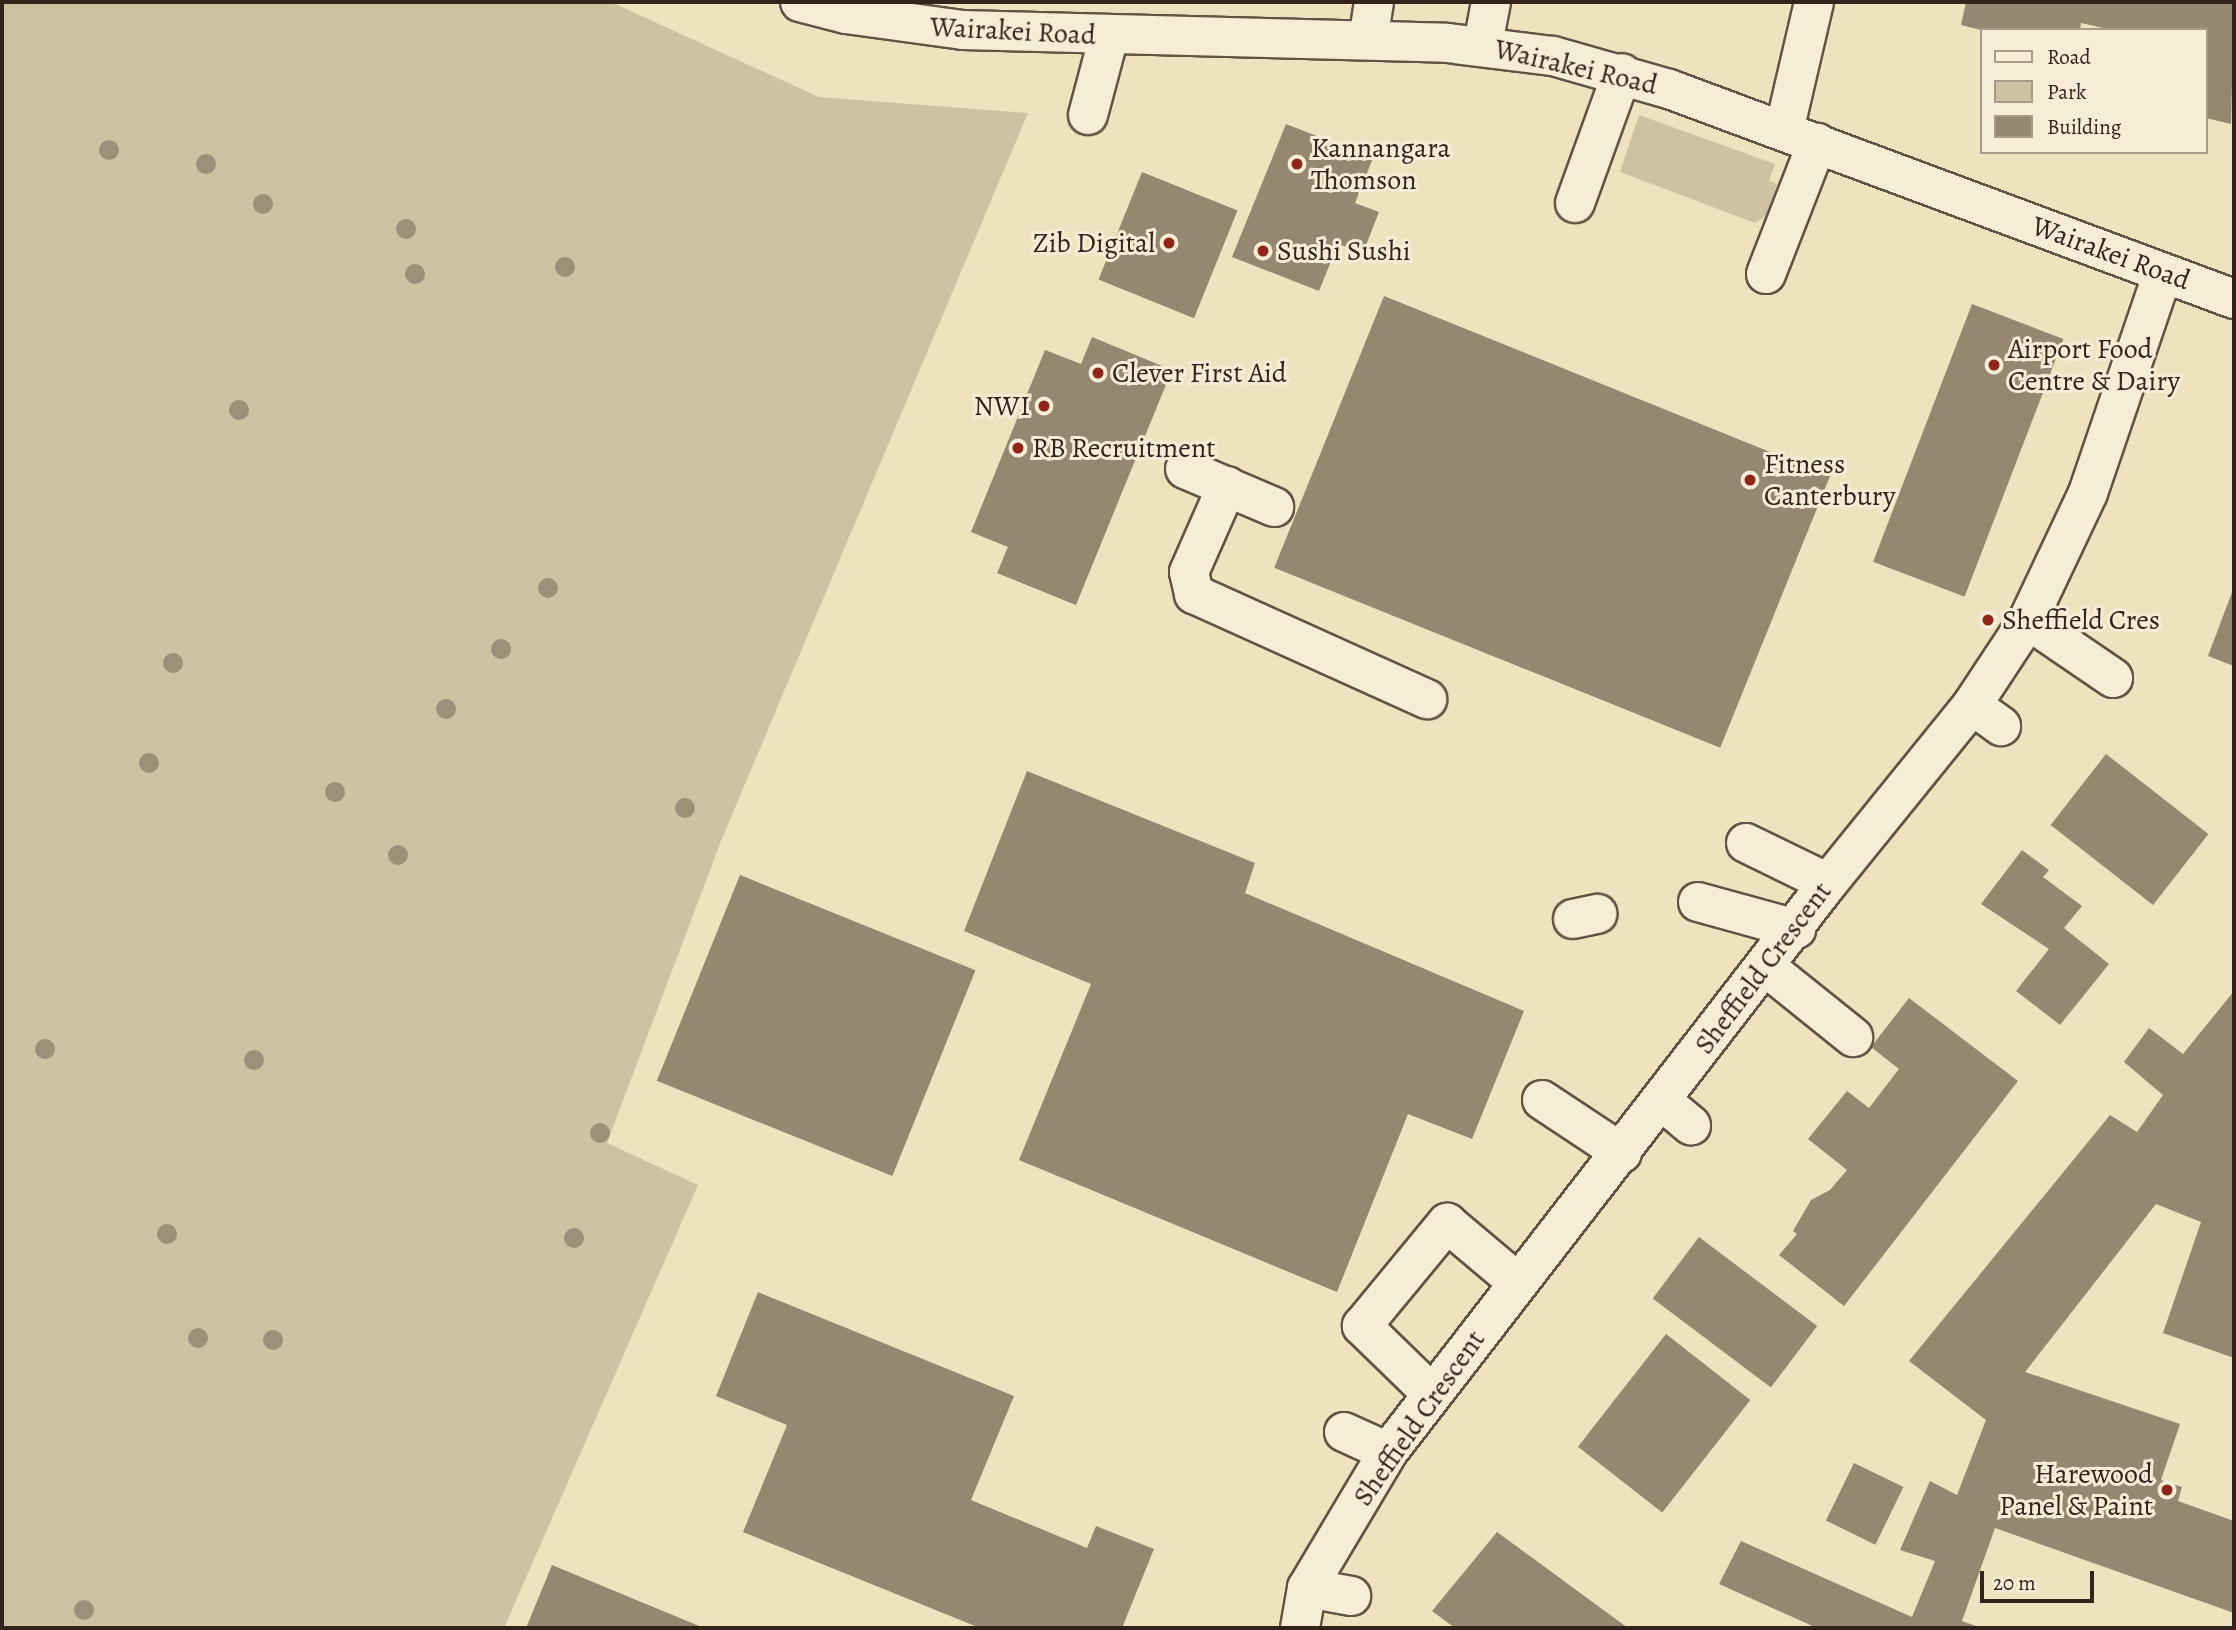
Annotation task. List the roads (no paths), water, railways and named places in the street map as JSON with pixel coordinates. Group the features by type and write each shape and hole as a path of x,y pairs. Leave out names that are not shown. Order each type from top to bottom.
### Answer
{"street":[{"name":"Wairakei Road","path":"800,2 963,30 1483,44 1622,74 1800,137 2234,299"},
{"path":"1368,40 1374,2"},
{"path":"1483,44 1491,2"},
{"path":"1766,274 1800,137 1814,2"},
{"path":"1088,115 1109,36"},
{"path":"1574,203 1622,74"},
{"name":"Sheffield Crescent","path":"1300,1628 1307,1588 1388,1452 1517,1282 1622,1153 1796,929 1828,883 1986,716 2088,493 2163,272"},
{"path":"1185,469 1274,507"},
{"path":"1227,486 1189,572 1194,594 1427,699"},
{"path":"2028,620 2113,678"},
{"path":"1746,843 1828,883"},
{"path":"1698,902 1796,929"},
{"path":"1766,967 1853,1037"},
{"path":"1542,1100 1622,1153"},
{"path":"1662,1101 1690,1125"},
{"path":"1432,1394 1362,1326 1447,1223 1517,1282"},
{"path":"1344,1432 1388,1452"},
{"path":"1307,1588 1351,1596"}],"place":[{"name":"Kannangara Thomson","path":"1297,164"},
{"name":"Zib Digital","path":"1169,243"},
{"name":"Sushi Sushi","path":"1263,251"},
{"name":"Airport Food Centre & Dairy","path":"1994,365"},
{"name":"Clever First Aid","path":"1098,373"},
{"name":"NWI","path":"1044,406"},
{"name":"RB Recruitment","path":"1018,448"},
{"name":"Fitness Canterbury","path":"1750,480"},
{"name":"Sheffield Cres","path":"1988,620"},
{"name":"Harewood Panel & Paint","path":"2167,1490"}]}
